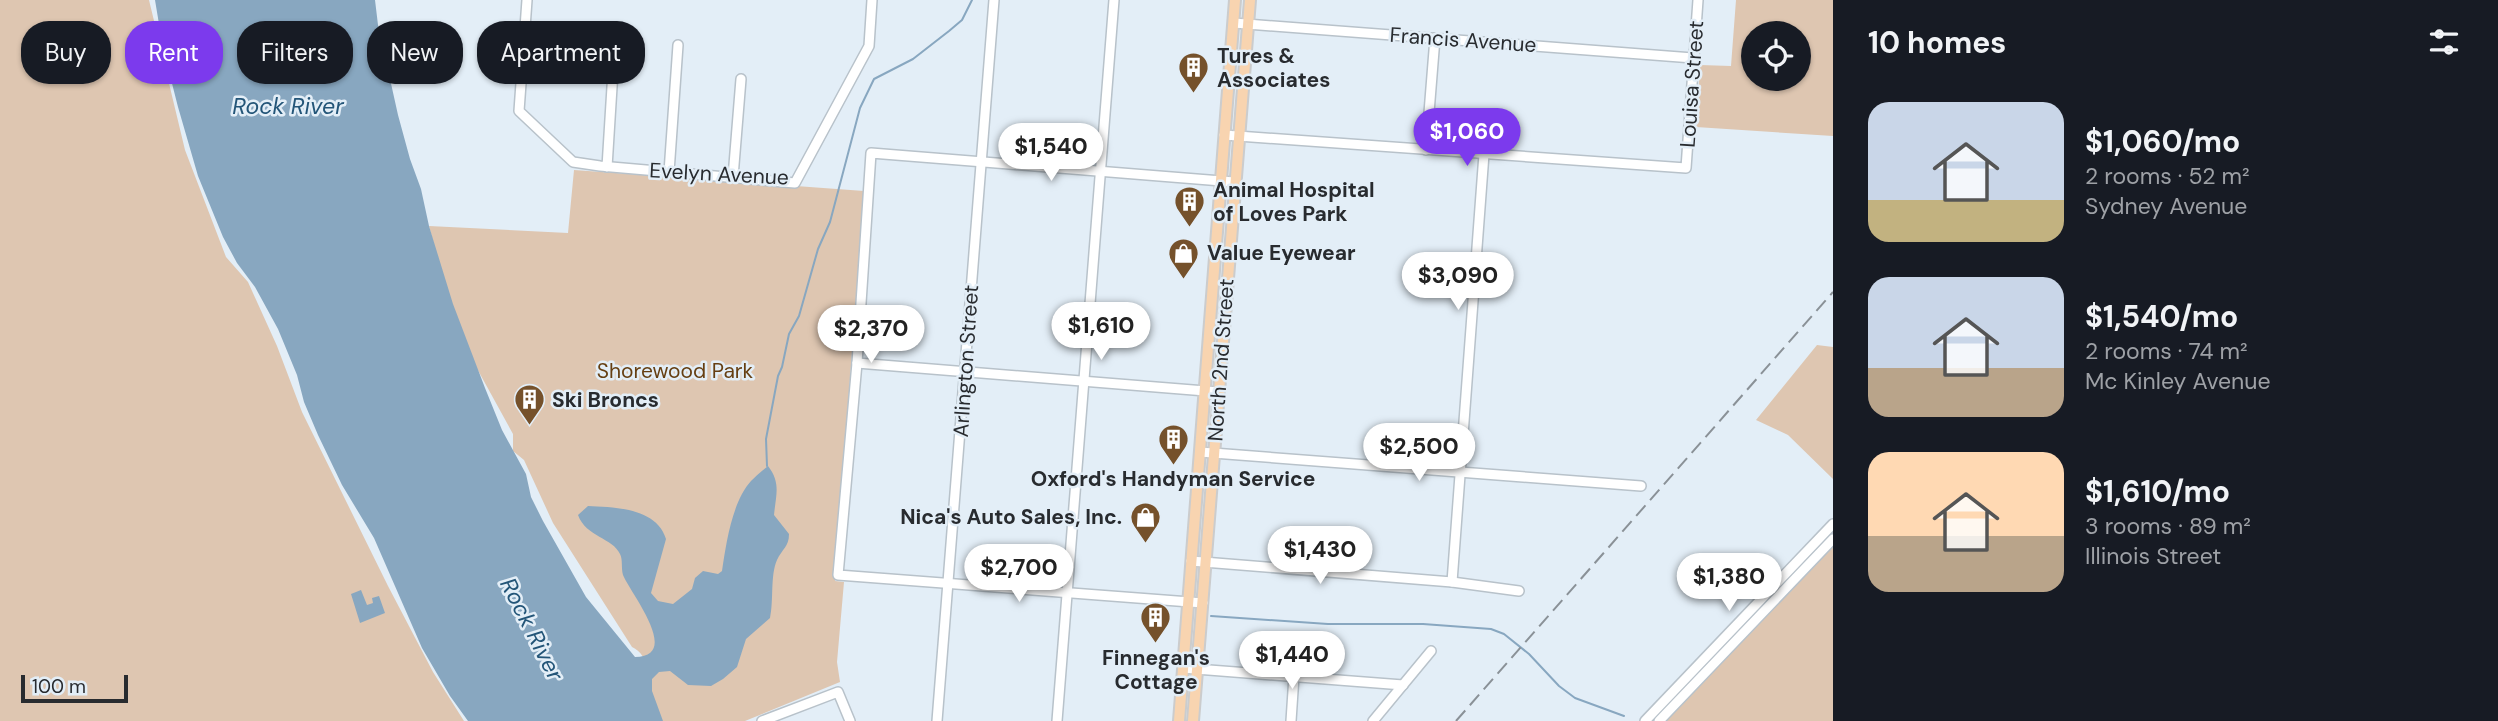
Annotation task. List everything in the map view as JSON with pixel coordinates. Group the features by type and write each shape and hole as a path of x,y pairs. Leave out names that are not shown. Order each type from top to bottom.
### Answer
{"main road":[{"name":"North 2nd Street","path":"1179,721 1235,0"},
{"name":"North 2nd Street","path":"1193,721 1250,0"}],"street":[{"name":"Evelyn Avenue","path":"527,0 519,111 573,162 795,183 869,46 872,0"},
{"name":"Arlington Street","path":"937,721 950,583 993,0"},
{"path":"1056,721 1114,0"},
{"name":"Louisa Street","path":"1485,154 1686,168 1698,0"},
{"name":"Francis Avenue","path":"1234,23 1693,58"},
{"path":"1426,150 1435,38"},
{"path":"669,172 678,45"},
{"path":"733,177 741,79"},
{"path":"607,167 612,84"},
{"path":"1224,135 1485,154 1452,582"},
{"path":"1203,603 838,575 857,363 870,153 1234,182"},
{"path":"857,363 1218,392"},
{"path":"1200,452 1641,486"},
{"path":"1659,721 1822,544 1833,524"},
{"path":"1822,544 1833,539"},
{"path":"1191,561 1452,582 1519,591"},
{"path":"1646,721 1786,582"},
{"path":"1373,721 1432,651"},
{"path":"1183,667 1403,685"},
{"path":"1291,721 1294,676"},
{"path":"762,721 838,692 850,721"}],"green space":[{"path":"0,0 149,0 154,21 125,21 125,84 169,84 185,150 226,257 248,282 277,346 302,412 433,672 464,721 0,721"},
{"path":"1736,0 1833,0 1833,136 1696,127 1700,65 1731,66"},
{"name":"Shorewood Park","path":"574,170 864,191 835,581 844,582 837,662 840,682 745,721 660,721 642,655 632,647 553,523 524,460 513,451 513,434 458,334 429,226 568,233"},
{"path":"1817,345 1833,347 1833,479 1788,435 1756,420"},
{"path":"1833,543 1833,721 1664,721"}],"water":[{"name":"Rock River","path":"155,0 375,0 378,21 367,21 367,84 391,84 410,159 453,304 485,388 502,430 526,474 531,497 543,521 586,597 635,657 649,654 654,646 654,635 649,622 623,575 621,556 617,549 587,528 578,515 588,506 610,507 633,511 654,521 666,539 651,593 658,601 673,604 692,589 695,578 703,571 718,574 722,571 731,524 744,490 768,466 772,472 776,483 774,515 789,534 789,538 775,566 770,618 746,639 737,667 711,686 688,685 670,671 659,672 652,679 652,691 663,721 468,721 422,648 374,538 342,485 318,435 278,329 223,237 198,176 172,84 223,84 223,21 158,21"},
{"path":"361,590 367,605 373,603 372,598 379,596 385,613 360,623 351,594"}],"waterway":[{"path":"767,466 766,439 778,376 789,334 799,316 818,249 830,222 860,108 874,79 913,59 949,31 962,20 972,0"},
{"path":"1211,616 1328,624 1423,624 1491,629 1504,634 1529,654 1559,686 1575,698 1624,716"}],"railway":[{"path":"1456,721 1833,292"}],"place":[{"name":"Tures & Associates","path":"1194,95"},
{"name":"Animal Hospital of Loves Park","path":"1190,229"},
{"name":"Value Eyewear","path":"1184,280"},
{"name":"Ski Broncs","path":"529,427"},
{"name":"Oxford's Handyman Service","path":"1173,466"},
{"name":"Nica's Auto Sales, Inc.","path":"1145,544"},
{"name":"Finnegan's Cottage","path":"1156,645"}]}
